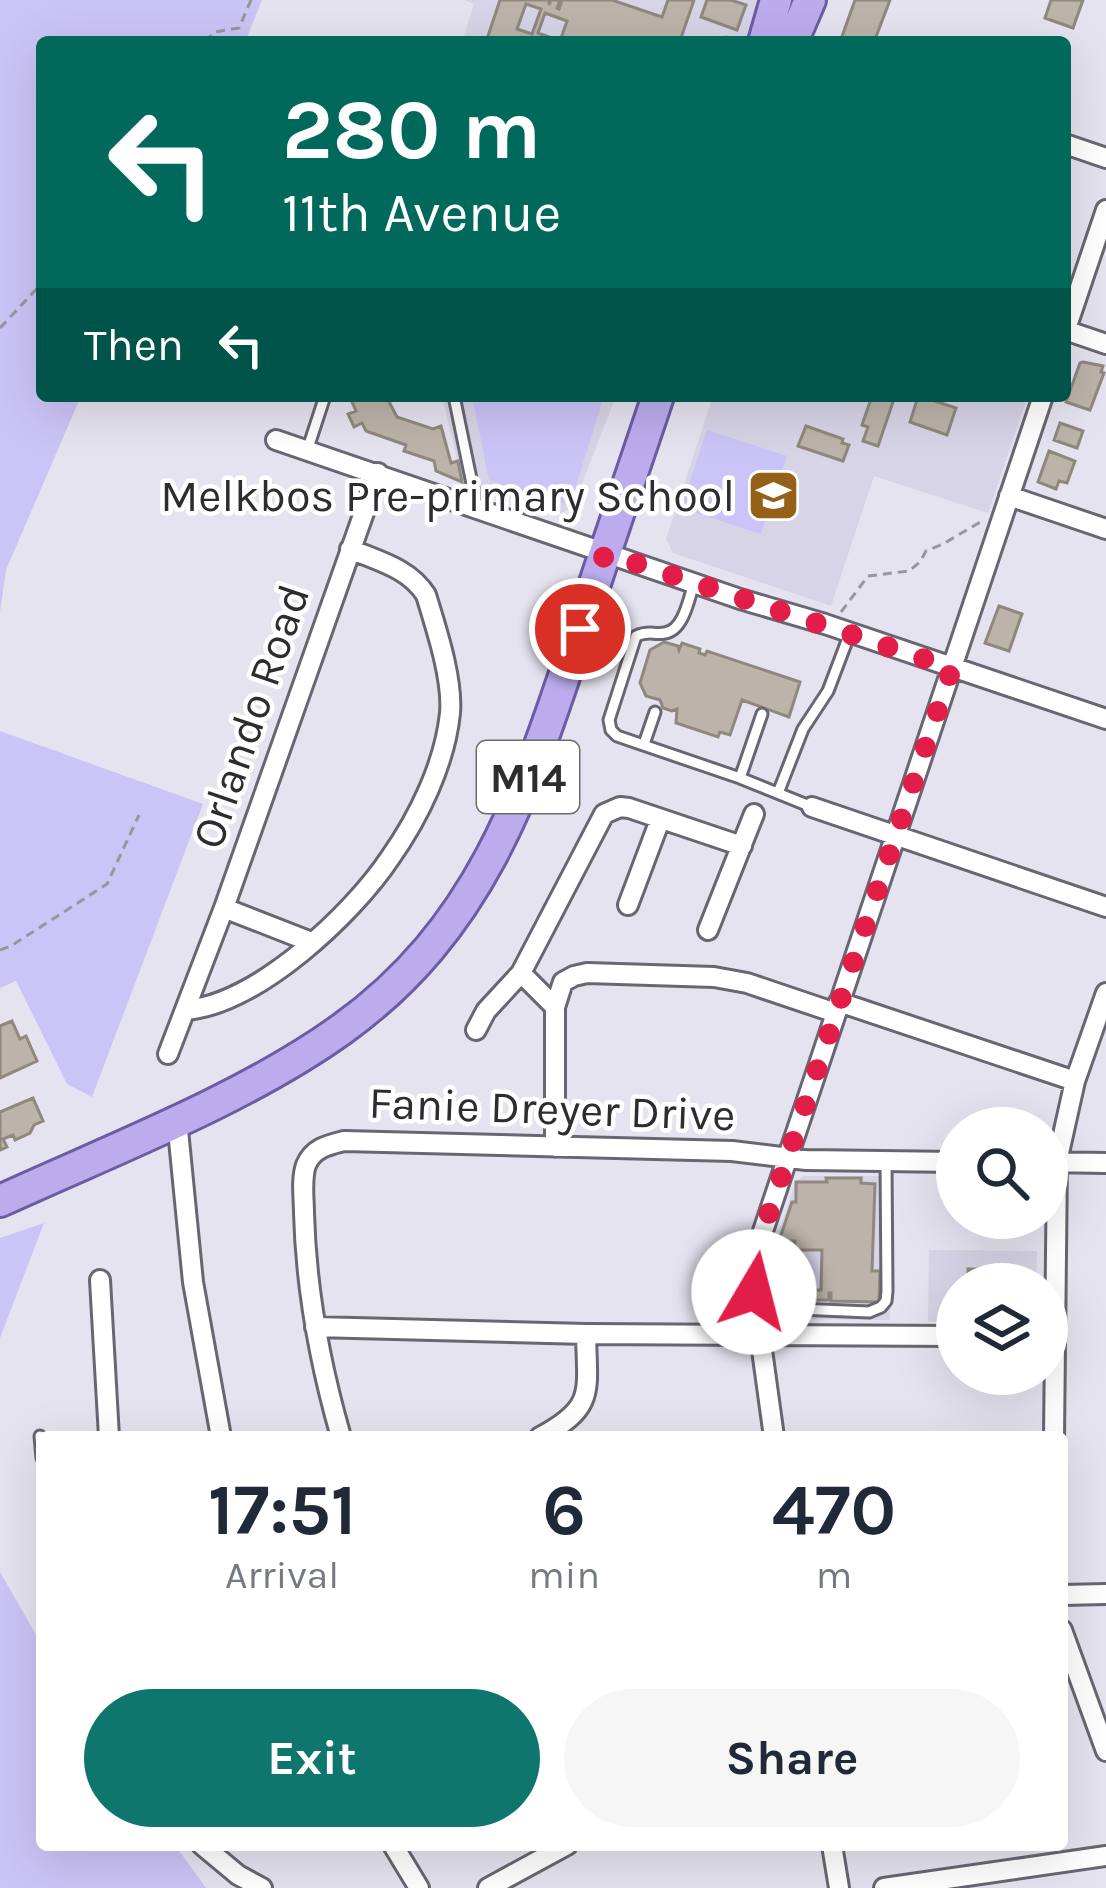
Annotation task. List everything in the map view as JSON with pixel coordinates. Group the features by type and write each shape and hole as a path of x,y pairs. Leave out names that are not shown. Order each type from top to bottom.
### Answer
{"main road":[{"path":"768,36 780,0"},
{"path":"791,36 810,0"},
{"name":"M14","path":"0,1201 271,1074 346,1026 418,961 471,895 509,823 541,747 656,402"}],"street":[{"path":"1071,146 1106,158"},
{"path":"1071,313 1106,211"},
{"path":"1071,333 1106,344"},
{"path":"773,1431 754,1292 757,1249 1041,402"},
{"path":"276,440 1106,719"},
{"name":"Orlando Road","path":"168,1054 378,473"},
{"path":"1010,496 1106,529"},
{"name":"Orlando Road","path":"186,1010 213,1004 268,977 368,885 398,846 442,752 451,708 449,686 426,595 405,572 350,549"},
{"path":"476,1030 486,1011 521,973 604,814 620,807 742,846"},
{"path":"812,807 1106,907"},
{"path":"708,930 754,814"},
{"path":"628,905 660,820"},
{"name":"Orlando Road","path":"224,908 311,942"},
{"path":"521,973 555,1007"},
{"path":"555,1148 555,1007 563,982 587,974 715,977 747,983 1075,1082"},
{"path":"1068,1107 1106,993"},
{"path":"178,1120 193,1282 220,1431"},
{"name":"Fanie Dreyer Drive","path":"315,1327 305,1255 304,1180 316,1150 344,1141 732,1150 806,1160 936,1162"},
{"path":"1068,1162 1106,1163"},
{"path":"100,1280 109,1431"},
{"path":"339,1431 315,1327 936,1336"},
{"path":"549,1431 576,1414 584,1401 586,1334"},
{"path":"1053,1395 1054,1431"},
{"path":"1068,1595 1106,1594"},
{"path":"1071,1686 1106,1751"},
{"path":"209,1851 262,1888"},
{"path":"397,1851 419,1888"},
{"path":"488,1888 556,1851"},
{"path":"833,1851 838,1888"},
{"path":"884,1888 1106,1856"}],"lane":[{"path":"789,36 797,0"},
{"path":"307,451 323,402"},
{"path":"455,402 477,508"},
{"path":"694,583 674,629 642,632 632,644 609,725 617,736 812,807"},
{"path":"778,794 850,633"},
{"path":"644,744 655,712"},
{"path":"740,778 762,714"},
{"path":"785,1278 786,1298 798,1309 869,1312 881,1307 886,1301 886,1161"}],"path":[{"path":"211,36 239,28 251,0"},
{"path":"0,328 36,290"},
{"path":"825,624 846,608 868,576 909,571 926,551 985,519 1010,496"},
{"path":"0,950 107,884 139,814"}],"shaded area":[{"path":"0,0 262,0 247,36 36,36 36,402 78,402 6,570 0,612"},
{"path":"464,0 762,0 750,36 464,36 474,4"},
{"path":"443,402 614,402 573,507 558,514 462,481"},
{"path":"473,402 602,402 570,505 489,480"},
{"name":"Melkbos Pre-primary School","path":"711,402 1026,402 988,513 874,476 831,606 673,553 666,539"},
{"path":"707,430 787,456 761,534 681,508"},
{"path":"0,731 203,804 92,1097 67,1084 16,981 0,988"},
{"path":"804,1176 891,1176 890,1320 785,1319 771,1307 766,1269 796,1181"},
{"path":"44,1223 39,1236 0,1338 0,1238"},
{"path":"929,1250 1037,1251 1037,1263 936,1263 936,1322 928,1322"},
{"path":"0,1572 36,1635 36,1851 179,1851 206,1888 0,1888"}],"building":[{"path":"500,0 549,0 549,5 551,0 560,0 559,9 562,0 612,0 662,17 668,0 694,0 682,36 562,36 567,21 545,13 538,33 546,36 488,36","holes":["526,4 541,9 532,34 517,29"]},
{"path":"707,0 746,5 737,30 701,17"},
{"path":"855,0 890,0 876,36 842,36"},
{"path":"1051,0 1083,0 1073,28 1045,18"},
{"path":"1080,363 1103,366 1090,410 1066,402 1071,402"},
{"path":"352,402 389,402 397,417 433,429 441,426 451,463 458,461 462,482 436,471 434,461 404,451 406,445 366,431 362,423 354,427 348,414 356,411"},
{"path":"870,402 893,402 878,446 863,441 868,427 862,425"},
{"path":"916,402 956,408 947,435 910,422"},
{"path":"1060,423 1083,431 1077,448 1054,440"},
{"path":"806,426 843,439 849,445 843,461 798,446"},
{"path":"1049,451 1075,461 1067,483 1059,481 1056,489 1038,482"},
{"path":"999,606 1022,614 1009,651 985,643"},
{"path":"664,642 679,650 682,643 705,655 707,651 800,682 789,717 742,700 730,735 720,732 718,737 676,723 677,709 663,708 660,700 646,696 640,683 650,650"},
{"path":"12,1021 20,1039 26,1036 37,1061 0,1078 0,1026"},
{"path":"33,1098 43,1121 15,1140 13,1135 3,1139 7,1147 0,1150 0,1112"},
{"path":"826,1178 861,1178 861,1183 875,1184 872,1271 880,1271 879,1302 831,1301 831,1293 829,1300 795,1300 795,1290 821,1290 822,1250 798,1250 795,1241 779,1241 792,1202 796,1202 796,1182 827,1182"}],"place":[{"name":"Melkbos Pre-primary School","path":"774,495"}],"route":[{"path":"580,629 605,553 952,668 757,1249 754,1292"}]}
